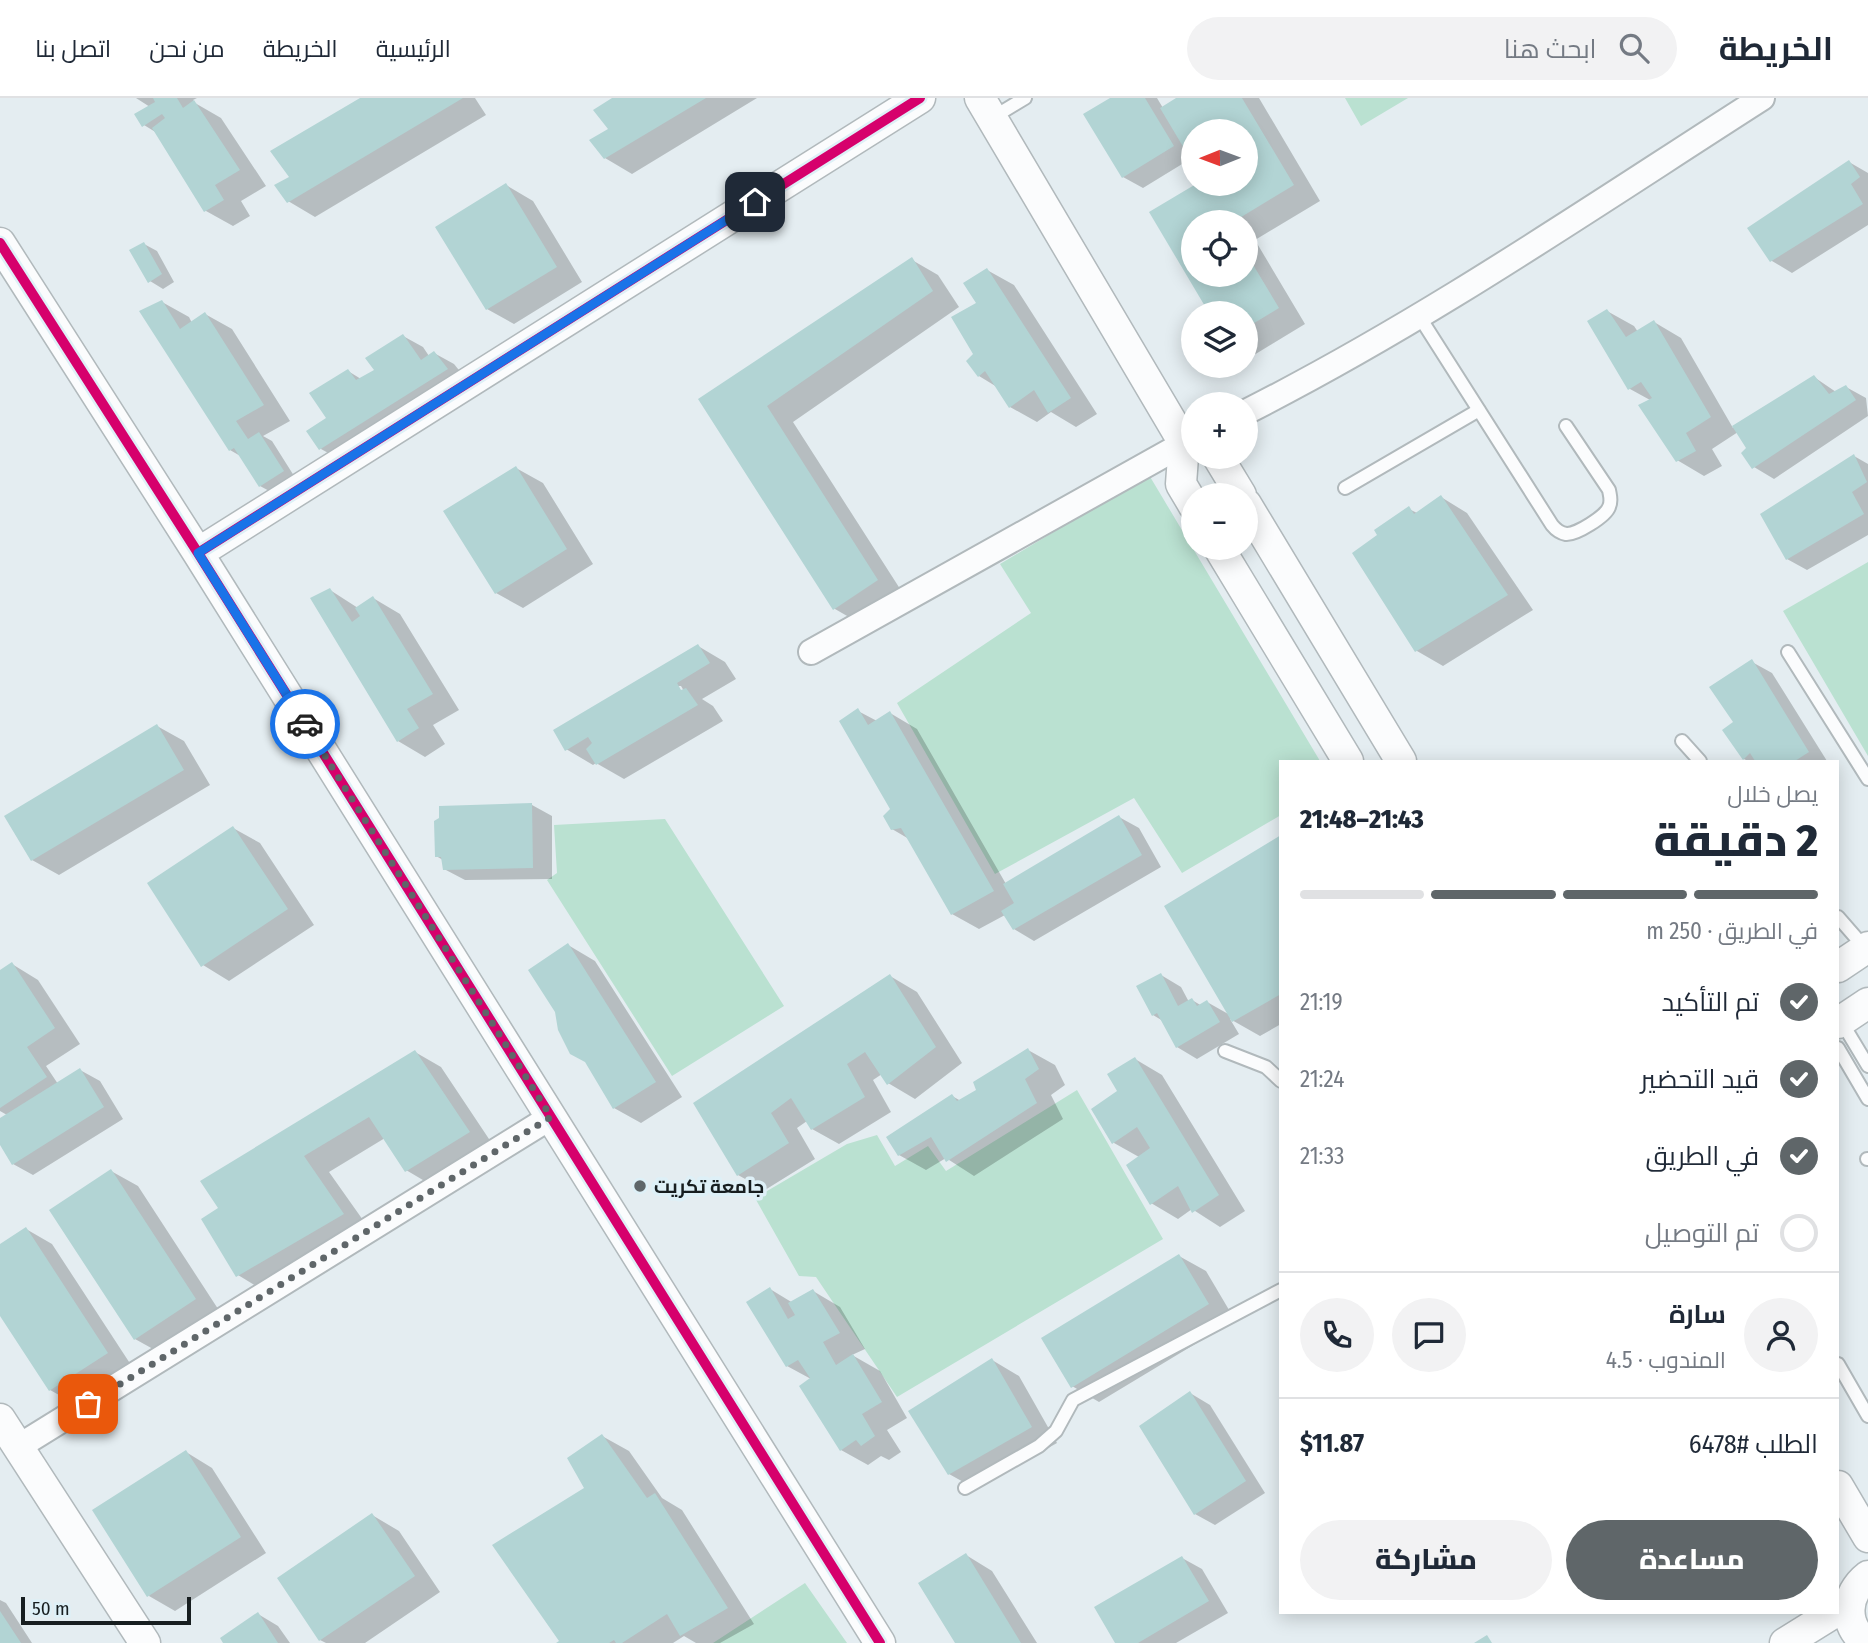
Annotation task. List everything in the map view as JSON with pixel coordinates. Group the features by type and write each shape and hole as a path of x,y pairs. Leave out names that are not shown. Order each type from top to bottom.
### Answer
{"street":[{"path":"198,553 920,98"},
{"path":"1258,406 1419,316 1762,98"},
{"path":"986,108 1181,427"},
{"path":"0,243 198,553 880,1643"},
{"path":"811,652 1181,447"},
{"path":"1258,524 1400,760"},
{"path":"1226,560 1347,760"},
{"path":"1839,966 1867,947"},
{"path":"1839,1031 1868,1003"},
{"path":"18,1447 551,1117"},
{"path":"0,1419 145,1643"},
{"path":"1839,1488 1868,1537"},
{"path":"1847,1594 1851,1624 1867,1643"},
{"path":"1785,1643 1822,1614"}],"lane":[{"path":"986,108 1025,98"},
{"path":"1419,316 1554,528 1561,533 1570,534 1605,514 1611,499 1609,490 1566,426"},
{"path":"1345,488 1479,410"},
{"path":"1788,652 1868,779"},
{"path":"1682,741 1699,760"},
{"path":"1839,918 1867,947"},
{"path":"1839,1031 1868,1066"},
{"path":"1839,1031 1868,1099"},
{"path":"1225,1051 1266,1068 1279,1079"},
{"path":"965,1488 1039,1446 1056,1431 1073,1400 1279,1291"},
{"path":"1839,1366 1868,1416"}],"green space":[{"path":"1345,98 1408,98 1361,126"},
{"path":"1149,475 1181,529 1181,560 1200,560 1319,760 1279,760 1279,816 1182,873 1134,798 995,874 897,703 1031,613 1000,564"},
{"path":"1868,562 1868,756 1783,611"},
{"path":"665,819 784,1006 672,1076 547,880 557,873 554,825"},
{"path":"1077,1090 1163,1239 897,1397 816,1277 799,1276 755,1198 847,1144 877,1135 895,1166 928,1146 946,1171"},
{"path":"805,1583 847,1643 713,1643"}],"building":[{"path":"153,98 177,98 183,108 194,100 240,170 215,185 224,200 204,212 152,128 165,118 162,114 142,127 134,114 155,102"},
{"path":"360,98 463,98 287,203 274,185 289,177 270,151"},
{"path":"612,98 706,98 604,159 589,140 608,129 593,110"},
{"path":"1110,98 1145,98 1174,146 1122,178 1083,114"},
{"path":"1176,98 1242,98 1255,119 1181,119 1181,143 1160,108"},
{"path":"1258,125 1294,185 1253,210 1181,210 1181,266 1149,212 1181,193 1181,196 1258,196"},
{"path":"1849,160 1860,177 1851,184 1863,204 1770,262 1747,228"},
{"path":"506,183 557,267 486,310 435,227"},
{"path":"144,242 162,274 148,283 129,250"},
{"path":"912,257 933,291 767,406 878,580 833,610 698,399"},
{"path":"987,268 1071,398 1048,413 1034,390 1009,408 985,371 978,377 966,361 973,354 951,317 976,303 963,283"},
{"path":"1258,273 1279,308 1258,321 1258,301 1202,301 1194,287 1258,287"},
{"path":"162,300 180,329 205,312 264,405 236,421 248,439 259,432 284,471 259,487 234,448 229,451 139,311"},
{"path":"1607,309 1626,337 1654,320 1711,417 1686,433 1696,451 1676,462 1638,405 1652,398 1641,382 1628,390 1587,321"},
{"path":"403,334 421,360 434,351 448,369 319,450 306,431 326,418 309,393 348,369 356,380 374,370 365,358"},
{"path":"1814,375 1829,394 1846,385 1856,400 1752,469 1741,453 1746,448 1732,426"},
{"path":"1854,454 1867,482 1852,492 1864,514 1786,560 1760,514"},
{"path":"516,466 567,549 495,594 443,511"},
{"path":"1441,495 1508,595 1415,652 1352,553 1377,535 1374,530 1409,506 1414,514"},
{"path":"330,588 352,622 360,616 355,608 373,596 433,694 407,709 419,728 397,742 310,598"},
{"path":"698,644 710,663 677,683 681,690 686,688 698,705 596,765 586,749 592,743 588,737 565,751 553,730"},
{"path":"1752,659 1809,752 1797,760 1754,760 1750,753 1743,760 1722,730 1733,722 1709,687"},
{"path":"858,708 868,725 890,711 994,891 951,915 901,828 891,830 883,816 890,809 839,721"},
{"path":"157,724 184,770 31,861 4,816"},
{"path":"532,803 533,868 443,870 441,857 435,857 434,821 439,818 439,806"},
{"path":"1119,815 1142,855 1013,930 1001,911 1014,903 1003,884"},
{"path":"233,826 288,909 201,967 147,883"},
{"path":"1279,836 1279,995 1232,1022 1164,906"},
{"path":"568,943 656,1082 613,1109 585,1062 570,1054 558,1030 555,1012 528,970"},
{"path":"12,962 55,1028 27,1047 47,1077 0,1108 0,970"},
{"path":"1161,973 1178,1006 1192,998 1197,1006 1207,1000 1220,1022 1176,1048 1157,1013 1152,1016 1136,986"},
{"path":"890,974 936,1047 887,1085 865,1052 847,1064 865,1097 811,1130 791,1098 771,1113 789,1143 737,1176 693,1103"},
{"path":"1028,1048 1039,1069 1025,1079 1037,1103 946,1162 931,1137 898,1156 886,1137 952,1094 957,1101 976,1090 973,1082"},
{"path":"415,1050 470,1132 405,1172 369,1117 304,1156 344,1214 236,1277 201,1219 218,1208 200,1181"},
{"path":"1135,1057 1219,1195 1192,1213 1178,1186 1150,1205 1126,1165 1150,1148 1137,1127 1112,1144 1091,1109 1117,1091 1107,1074"},
{"path":"80,1068 104,1107 12,1165 0,1145 0,1118"},
{"path":"111,1169 196,1299 134,1340 49,1210"},
{"path":"26,1227 108,1353 49,1391 0,1316 0,1244"},
{"path":"1179,1254 1209,1304 1071,1388 1041,1338"},
{"path":"770,1287 788,1319 795,1315 788,1303 813,1289 840,1333 823,1342 836,1365 853,1354 882,1402 862,1414 875,1436 861,1446 856,1440 840,1451 799,1386 810,1378 798,1360 786,1367 746,1302"},
{"path":"992,1358 1032,1427 948,1475 908,1411"},
{"path":"1190,1391 1246,1481 1194,1515 1139,1426"},
{"path":"602,1434 647,1498 655,1493 728,1608 680,1636 667,1614 622,1643 616,1643 614,1640 609,1643 556,1643 559,1641 492,1545 584,1488 567,1458"},
{"path":"186,1450 241,1537 147,1597 92,1510"},
{"path":"372,1513 415,1576 319,1641 277,1578"},
{"path":"966,1553 1021,1643 955,1643 918,1583"},
{"path":"1182,1556 1209,1601 1138,1643 1115,1643 1094,1607"},
{"path":"0,1611 21,1643 0,1643"},
{"path":"258,1612 278,1643 223,1643 220,1638"},
{"path":"1487,1635 1492,1643 1474,1643"}],"cycle path":[{"path":"198,553 920,98"},
{"path":"0,243 198,553 880,1643"}],"way so far":[{"path":"88,1404 551,1117 305,724"}],"place":[{"name":"جامعة تكريت","path":"640,1186"}],"route":[{"path":"305,724 198,553 755,202"}]}
